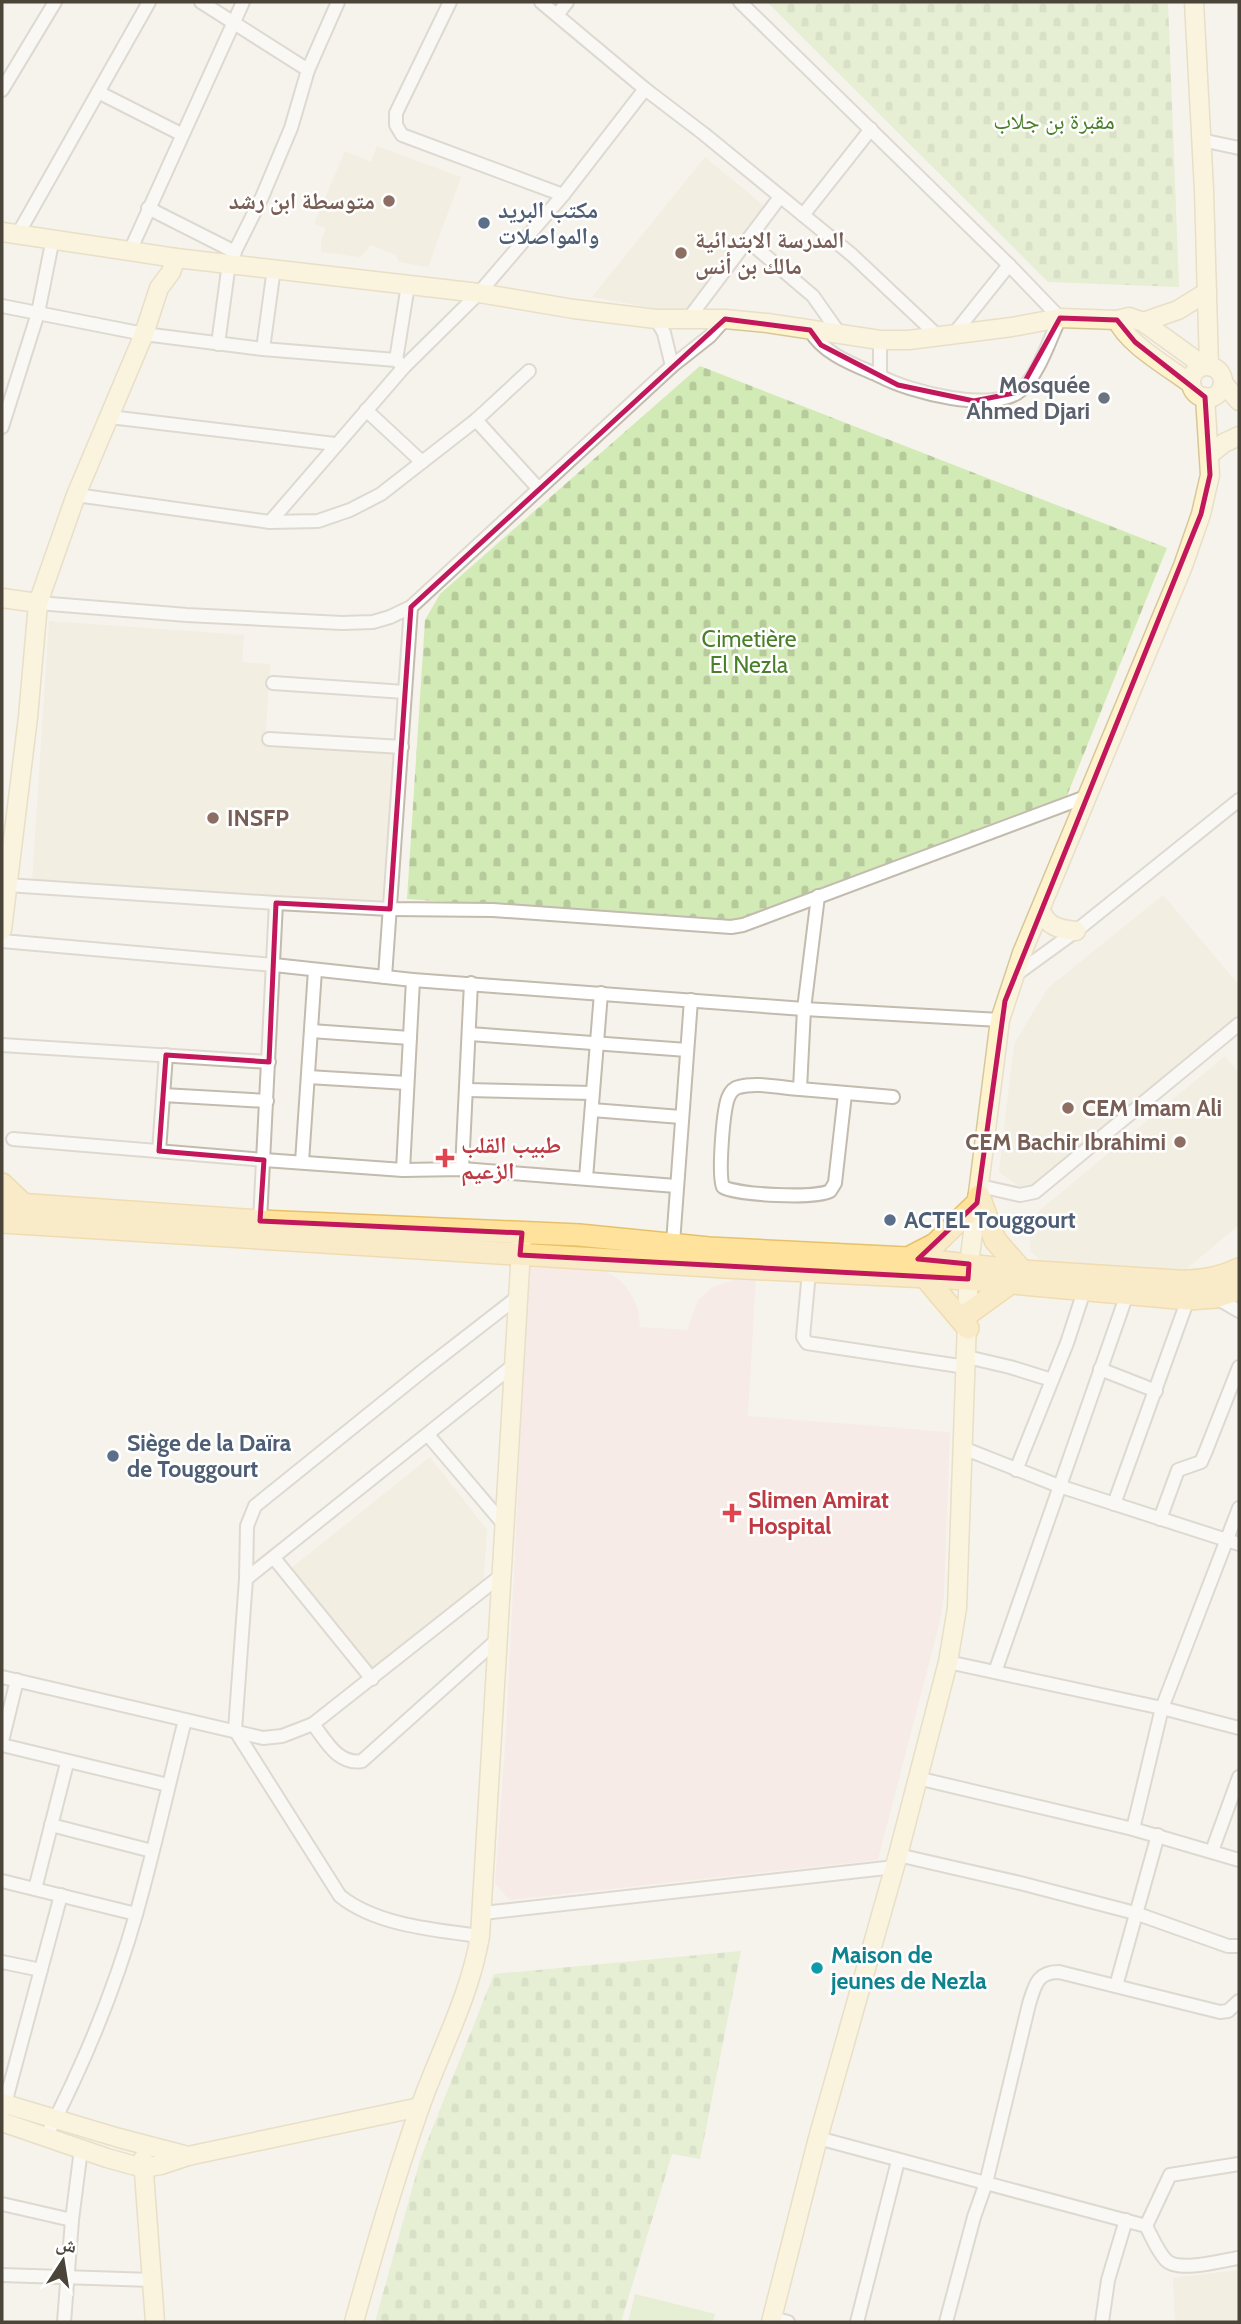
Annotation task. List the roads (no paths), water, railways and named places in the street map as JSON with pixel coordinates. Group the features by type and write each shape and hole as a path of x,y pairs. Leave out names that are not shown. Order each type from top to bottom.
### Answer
{"main road":[{"path":"2,1184 23,1205"},
{"path":"907,1258 935,1244 978,1195 995,1240 1016,1278"},
{"path":"2,1203 260,1221 522,1233 673,1243 709,1248 907,1258 969,1272 1084,1291 1188,1299 1215,1297 1239,1289"},
{"path":"2,1223 809,1272 925,1277 969,1272"},
{"path":"925,1277 969,1320 1016,1278 1196,1282 1217,1278 1239,1269"}],"street":[{"path":"2,90 55,2"},
{"path":"149,2 98,92 10,233 167,256 232,257 274,268 479,293 574,309 656,318 725,319 880,340 946,336 1060,318 1117,320 1129,317 1143,322 1206,366 1218,370 1223,383 1239,401"},
{"path":"201,2 308,70"},
{"path":"130,251 243,2"},
{"path":"218,344 232,257 262,197 291,128 308,70 338,2"},
{"path":"450,2 396,113 396,125 402,135 563,195"},
{"path":"541,2 645,89 705,134 946,336"},
{"path":"557,15 567,2"},
{"path":"740,2 1060,318"},
{"path":"1194,2 1207,292 1206,366"},
{"path":"270,522 366,410 400,364 479,293 563,195 645,89"},
{"path":"98,92 181,134"},
{"path":"803,215 871,129"},
{"path":"1201,140 1239,148"},
{"path":"689,318 780,197"},
{"path":"148,208 232,257"},
{"path":"2,427 38,313 53,238"},
{"path":"747,240 813,296 839,333"},
{"path":"2,930 28,717 38,603 76,495 144,334 159,288 171,272 167,256"},
{"path":"946,336 1009,265"},
{"path":"263,349 274,268"},
{"path":"400,364 408,285"},
{"path":"1143,322 1178,310 1207,292"},
{"path":"2,306 144,334 400,364"},
{"path":"656,318 664,333 672,366"},
{"path":"810,330 821,345 843,359 898,385 931,395 974,401 1009,397 1020,392 1028,382 1060,318"},
{"path":"2,598 187,615 342,623 373,622 390,617 411,607 725,319"},
{"path":"1117,320 1121,330 1191,384 1196,393 1205,397 1215,395 1223,383"},
{"path":"880,340 880,376"},
{"path":"1191,384 1193,374 1206,366"},
{"path":"76,495 270,522 318,521 350,510 381,494 476,420 529,371"},
{"path":"777,2321 818,2138 897,1861 948,1662 957,1608 969,1272 1000,1020 1014,976 1195,533 1210,475 1205,397"},
{"path":"366,410 422,462"},
{"path":"110,417 335,444"},
{"path":"476,420 538,488"},
{"path":"1209,455 1224,443 1239,436"},
{"path":"385,977 411,607"},
{"path":"273,683 405,692"},
{"path":"269,739 402,747"},
{"path":"7,885 390,909 493,910 730,928 1088,796"},
{"path":"1014,976 1076,931 1239,800"},
{"path":"800,1090 804,1009 818,896"},
{"path":"260,1221 276,902"},
{"path":"1041,911 1048,923 1054,927 1076,931"},
{"path":"2,941 413,980 804,1009 1000,1020"},
{"path":"302,1162 315,970"},
{"path":"403,1170 413,980"},
{"path":"462,1169 471,983"},
{"path":"586,1178 601,993"},
{"path":"673,1243 691,1000"},
{"path":"978,1195 1020,1195 1035,1192 1239,1024"},
{"path":"311,1031 410,1038"},
{"path":"470,1034 687,1050"},
{"path":"2,1045 269,1062"},
{"path":"159,1151 166,1055"},
{"path":"307,1077 407,1083"},
{"path":"845,1094 835,1183 830,1191 815,1195 739,1193 723,1187 720,1169 727,1103 733,1090 751,1086 893,1097"},
{"path":"467,1090 592,1093"},
{"path":"163,1095 267,1101"},
{"path":"592,1110 681,1117"},
{"path":"13,1139 403,1170 462,1169 676,1186"},
{"path":"354,2322 420,2106 470,1979 480,1936 522,1233"},
{"path":"809,1272 803,1337 807,1343 1010,1367 1052,1380"},
{"path":"1016,1470 1084,1291"},
{"path":"995,1672 1126,1294"},
{"path":"480,1936 374,1916 354,1907 340,1895 235,1730 246,1579 247,1526 255,1506 519,1296"},
{"path":"1215,1297 1239,1311"},
{"path":"1114,1504 1188,1299"},
{"path":"246,1579 515,1364"},
{"path":"1160,1518 1178,1470 1200,1462 1205,1453 1239,1367"},
{"path":"1100,1369 1156,1391"},
{"path":"428,1435 506,1527"},
{"path":"963,1448 1059,1486 1233,1542"},
{"path":"1133,1829 1163,1708 1233,1542 1239,1508"},
{"path":"274,1558 372,1679"},
{"path":"2,1677 262,1738 272,1737 298,1731 313,1724 503,1574"},
{"path":"313,1724 339,1757 346,1761 362,1761 498,1639"},
{"path":"948,1662 1163,1708 1239,1728"},
{"path":"17,1680 3,1727 2,1743 67,1763 168,1786"},
{"path":"46,2137 73,2084 106,2002 136,1913 185,1720"},
{"path":"35,1889 67,1763"},
{"path":"1212,1851 1235,1801 1239,1777"},
{"path":"917,1778 1157,1835 1239,1860"},
{"path":"51,1825 152,1851"},
{"path":"1116,1986 1157,1835"},
{"path":"483,1913 897,1861 1020,1883 1135,1913 1228,1946 1239,1946"},
{"path":"2,1881 136,1913"},
{"path":"3,2111 61,1895"},
{"path":"2,1962 41,1970"},
{"path":"946,2322 974,2217 986,2183 1035,1982 1040,1976 1059,1972 1220,2012 1228,2011 1239,2001"},
{"path":"3,2111 46,2137 143,2168 161,2165 187,2155 420,2106"},
{"path":"3,2111 55,2120 187,2155"},
{"path":"818,2138 1146,2226 1166,2261 1173,2266 1183,2267 1239,2258"},
{"path":"143,2144 155,2322"},
{"path":"64,2322 81,2149"},
{"path":"857,2322 898,2161"},
{"path":"1146,2226 1170,2175 1239,2164"},
{"path":"2,2204 72,2220"},
{"path":"1102,2322 1108,2280 1126,2221"},
{"path":"2,2275 152,2280"}],"place":[{"name":"متوسطة ابن رشد","path":"389,201"},
{"name":"مكتب البريد والمواصلات","path":"484,223"},
{"name":"المدرسة الابتدائية مالك بن أنس","path":"681,253"},
{"name":"Mosquée Ahmed Djari","path":"1104,398"},
{"name":"INSFP","path":"213,818"},
{"name":"CEM Imam Ali","path":"1068,1108"},
{"name":"CEM Bachir Ibrahimi","path":"1180,1142"},
{"name":"طبيب القلب الزعيم","path":"445,1158"},
{"name":"ACTEL Touggourt","path":"890,1220"},
{"name":"Siège de la Daïra de Touggourt","path":"113,1456"},
{"name":"Slimen Amirat Hospital","path":"732,1513"},
{"name":"Maison de jeunes de Nezla","path":"817,1968"}],"park label":[{"name":"مقبرة بن جلاب","path":"1054,121"},
{"name":"Cimetière El Nezla","path":"749,652"}]}
